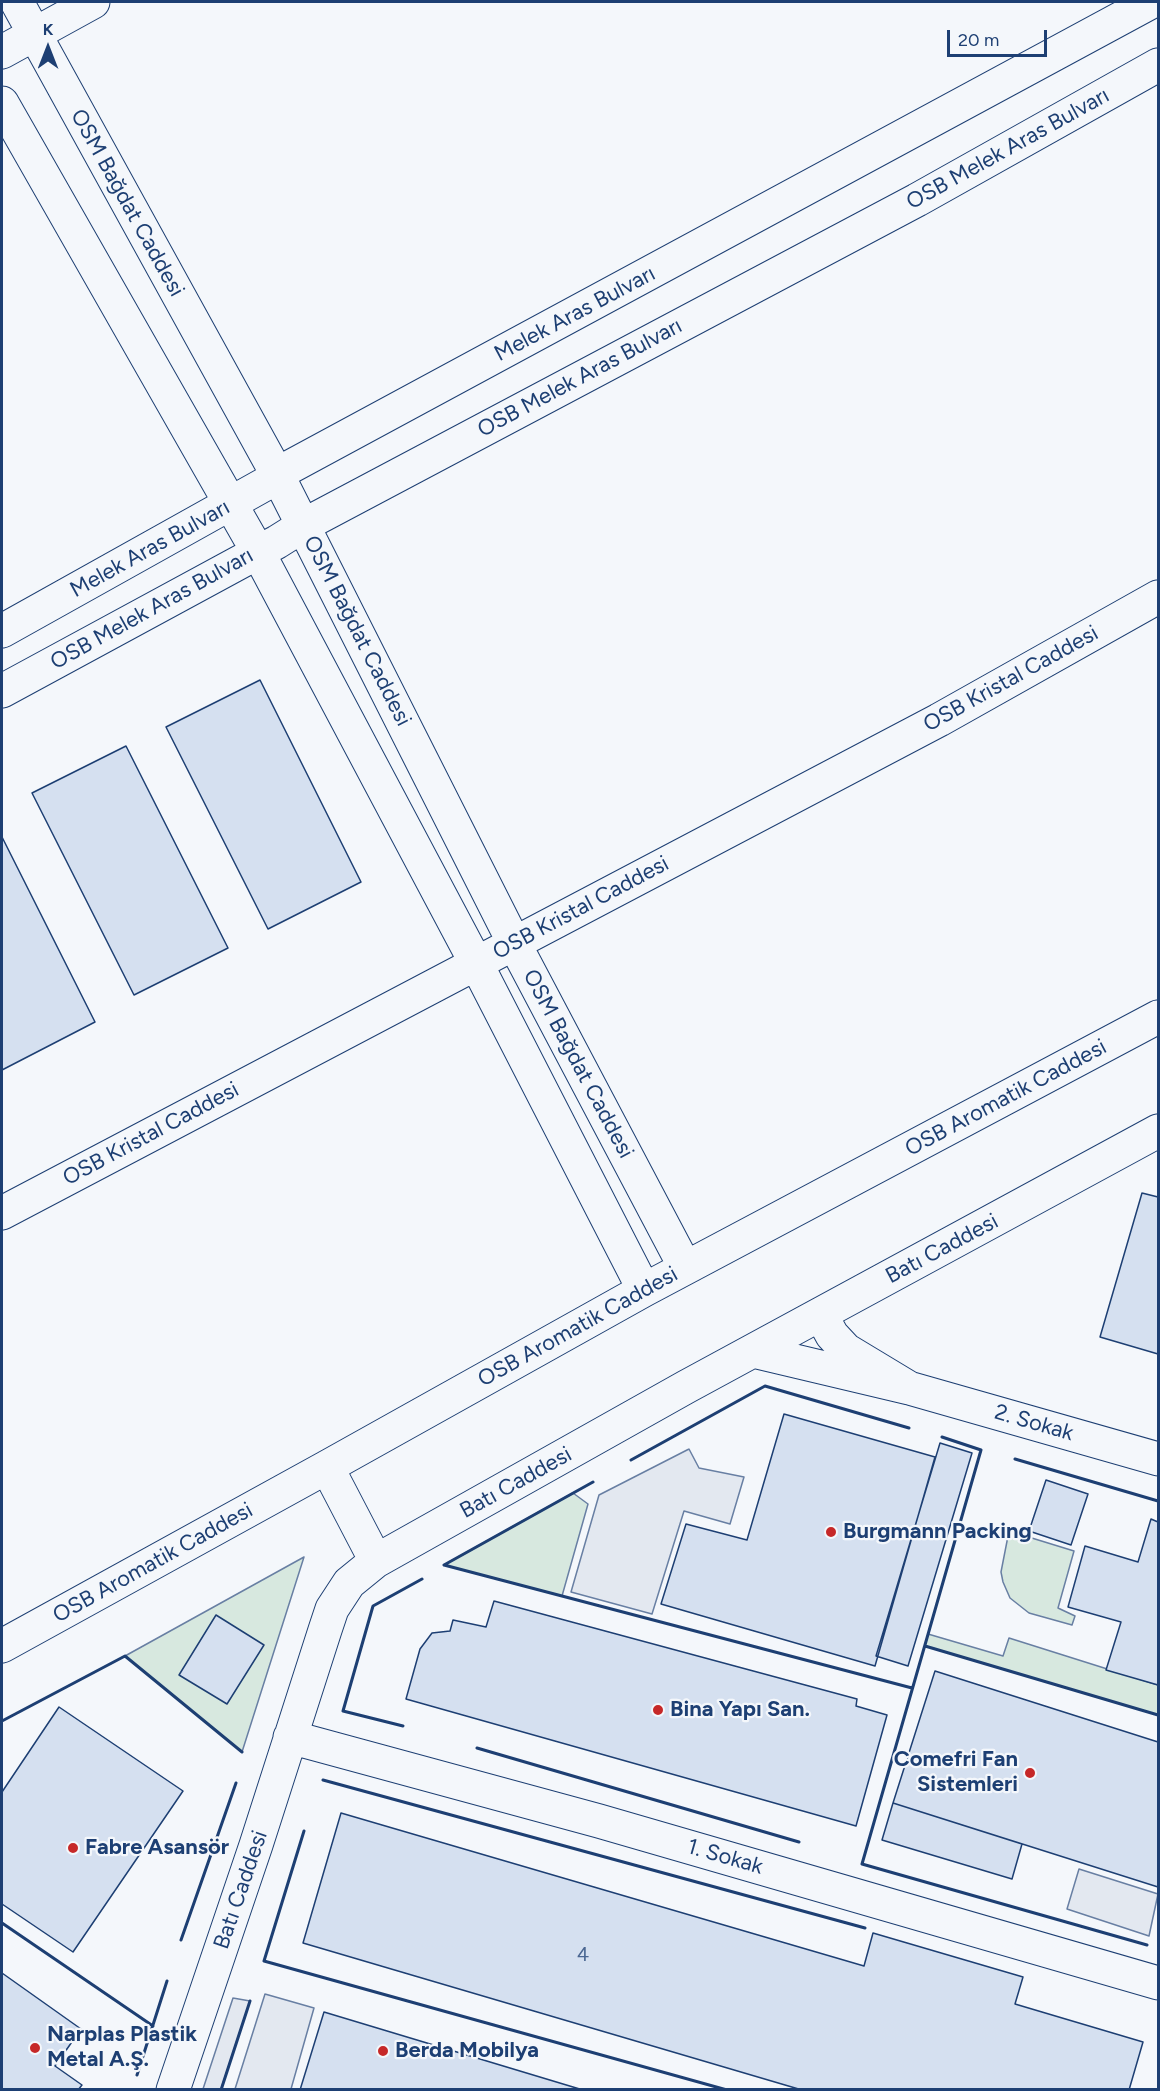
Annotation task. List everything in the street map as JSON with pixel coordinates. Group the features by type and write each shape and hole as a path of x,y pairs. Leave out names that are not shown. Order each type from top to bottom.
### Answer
{"street":[{"name":"OSM Bağdat Caddesi","path":"17,2 304,525 514,943 685,1268"},
{"path":"2,52 93,2"},
{"name":"Melek Aras Bulvarı","path":"2,631 231,504 267,483 277,474 1151,2"},
{"name":"OSB Melek Aras Bulvarı","path":"2,691 304,525 906,206 1158,65"},
{"name":"OSM Bağdat Caddesi","path":"2,104 258,552 476,963 644,1290"},
{"name":"OSB Kristal Caddesi","path":"2,1213 939,720 1158,597"},
{"name":"OSB Aromatik Caddesi","path":"2,1646 644,1290 1158,1017"},
{"name":"Batı Caddesi","path":"173,2090 249,1867 332,1609 349,1583 376,1561 753,1351 1158,1131"},
{"name":"2. Sokak","path":"821,1315 832,1335 846,1350 909,1388"},
{"name":"2. Sokak","path":"753,1351 909,1388 1158,1459"},
{"path":"327,1467 376,1561"},
{"name":"1. Sokak","path":"290,1737 599,1821 1158,1983"}],"shaded area":[{"path":"689,1449 699,1468 744,1477 730,1524 684,1511 652,1614 571,1592 599,1495"},
{"path":"573,1493 588,1504 562,1596 444,1565"},
{"path":"1009,1531 1074,1551 1058,1608 1075,1616 1072,1625 1029,1613 1010,1598 1001,1572"},
{"path":"304,1557 242,1752 125,1656"},
{"path":"928,1634 1003,1656 1009,1638 1158,1685 1158,1715 925,1646"},
{"path":"1079,1869 1158,1894 1149,1936 1067,1909"},
{"path":"265,1994 314,2008 291,2089 235,2089"},
{"path":"233,1998 250,2001 221,2089 203,2089"}],"building":[{"path":"260,680 361,882 268,929 166,727"},
{"path":"126,746 228,948 134,995 32,793"},
{"path":"2,837 95,1022 2,1070"},
{"path":"1142,1193 1158,1197 1158,1354 1100,1337"},
{"name":"Burgmann Packing","path":"784,1414 935,1457 875,1666 661,1604 686,1524 747,1540"},
{"path":"940,1443 972,1453 908,1666 876,1656"},
{"path":"1046,1480 1088,1494 1071,1545 1029,1531"},
{"path":"1151,1519 1158,1522 1158,1685 1106,1670 1121,1622 1068,1607 1085,1546 1138,1562"},
{"name":"Bina Yapı San.","path":"494,1601 857,1699 856,1706 887,1715 856,1826 406,1699 420,1649 432,1633 450,1631 453,1620 486,1627"},
{"path":"216,1615 264,1645 227,1704 179,1675"},
{"name":"Comefri Fan Sistemleri","path":"935,1671 1158,1742 1158,1887 893,1803"},
{"name":"Fabre Asansör","path":"59,1707 183,1791 73,1952 2,1904 2,1792"},
{"path":"893,1803 1022,1844 1012,1879 882,1840"},
{"path":"341,1813 864,1966 873,1933 1023,1977 1015,2004 1143,2042 1129,2090 802,2090 303,1943"},
{"name":"Narplas Plastik Metal A.Ş.","path":"2,1973 81,2029 55,2066 82,2085 78,2090 2,2090"},
{"name":"Berda Mobilya","path":"324,2012 583,2090 300,2090"}],"wall":[{"path":"631,1460 765,1386 909,1428"},
{"path":"942,1437 981,1450 862,1864 1147,1945"},
{"path":"1015,1459 1158,1501"},
{"path":"444,1565 593,1482"},
{"path":"444,1565 912,1688"},
{"path":"403,1726 343,1711 373,1606 422,1579"},
{"path":"925,1646 1158,1715"},
{"path":"2,1721 125,1656 242,1752"},
{"path":"477,1748 799,1842"},
{"path":"323,1780 865,1928"},
{"path":"181,1940 236,1783"},
{"path":"304,1831 264,1961 727,2090"},
{"path":"2,1923 153,2026"},
{"path":"137,2075 167,1981"},
{"path":"221,2090 250,2001"}],"place":[{"name":"Burgmann Packing","path":"831,1532"},
{"name":"Bina Yapı San.","path":"658,1710"},
{"name":"Comefri Fan Sistemleri","path":"1030,1773"},
{"name":"Fabre Asansör","path":"73,1848"},
{"name":"Narplas Plastik Metal A.Ş.","path":"35,2048"},
{"name":"Berda Mobilya","path":"383,2051"}]}
